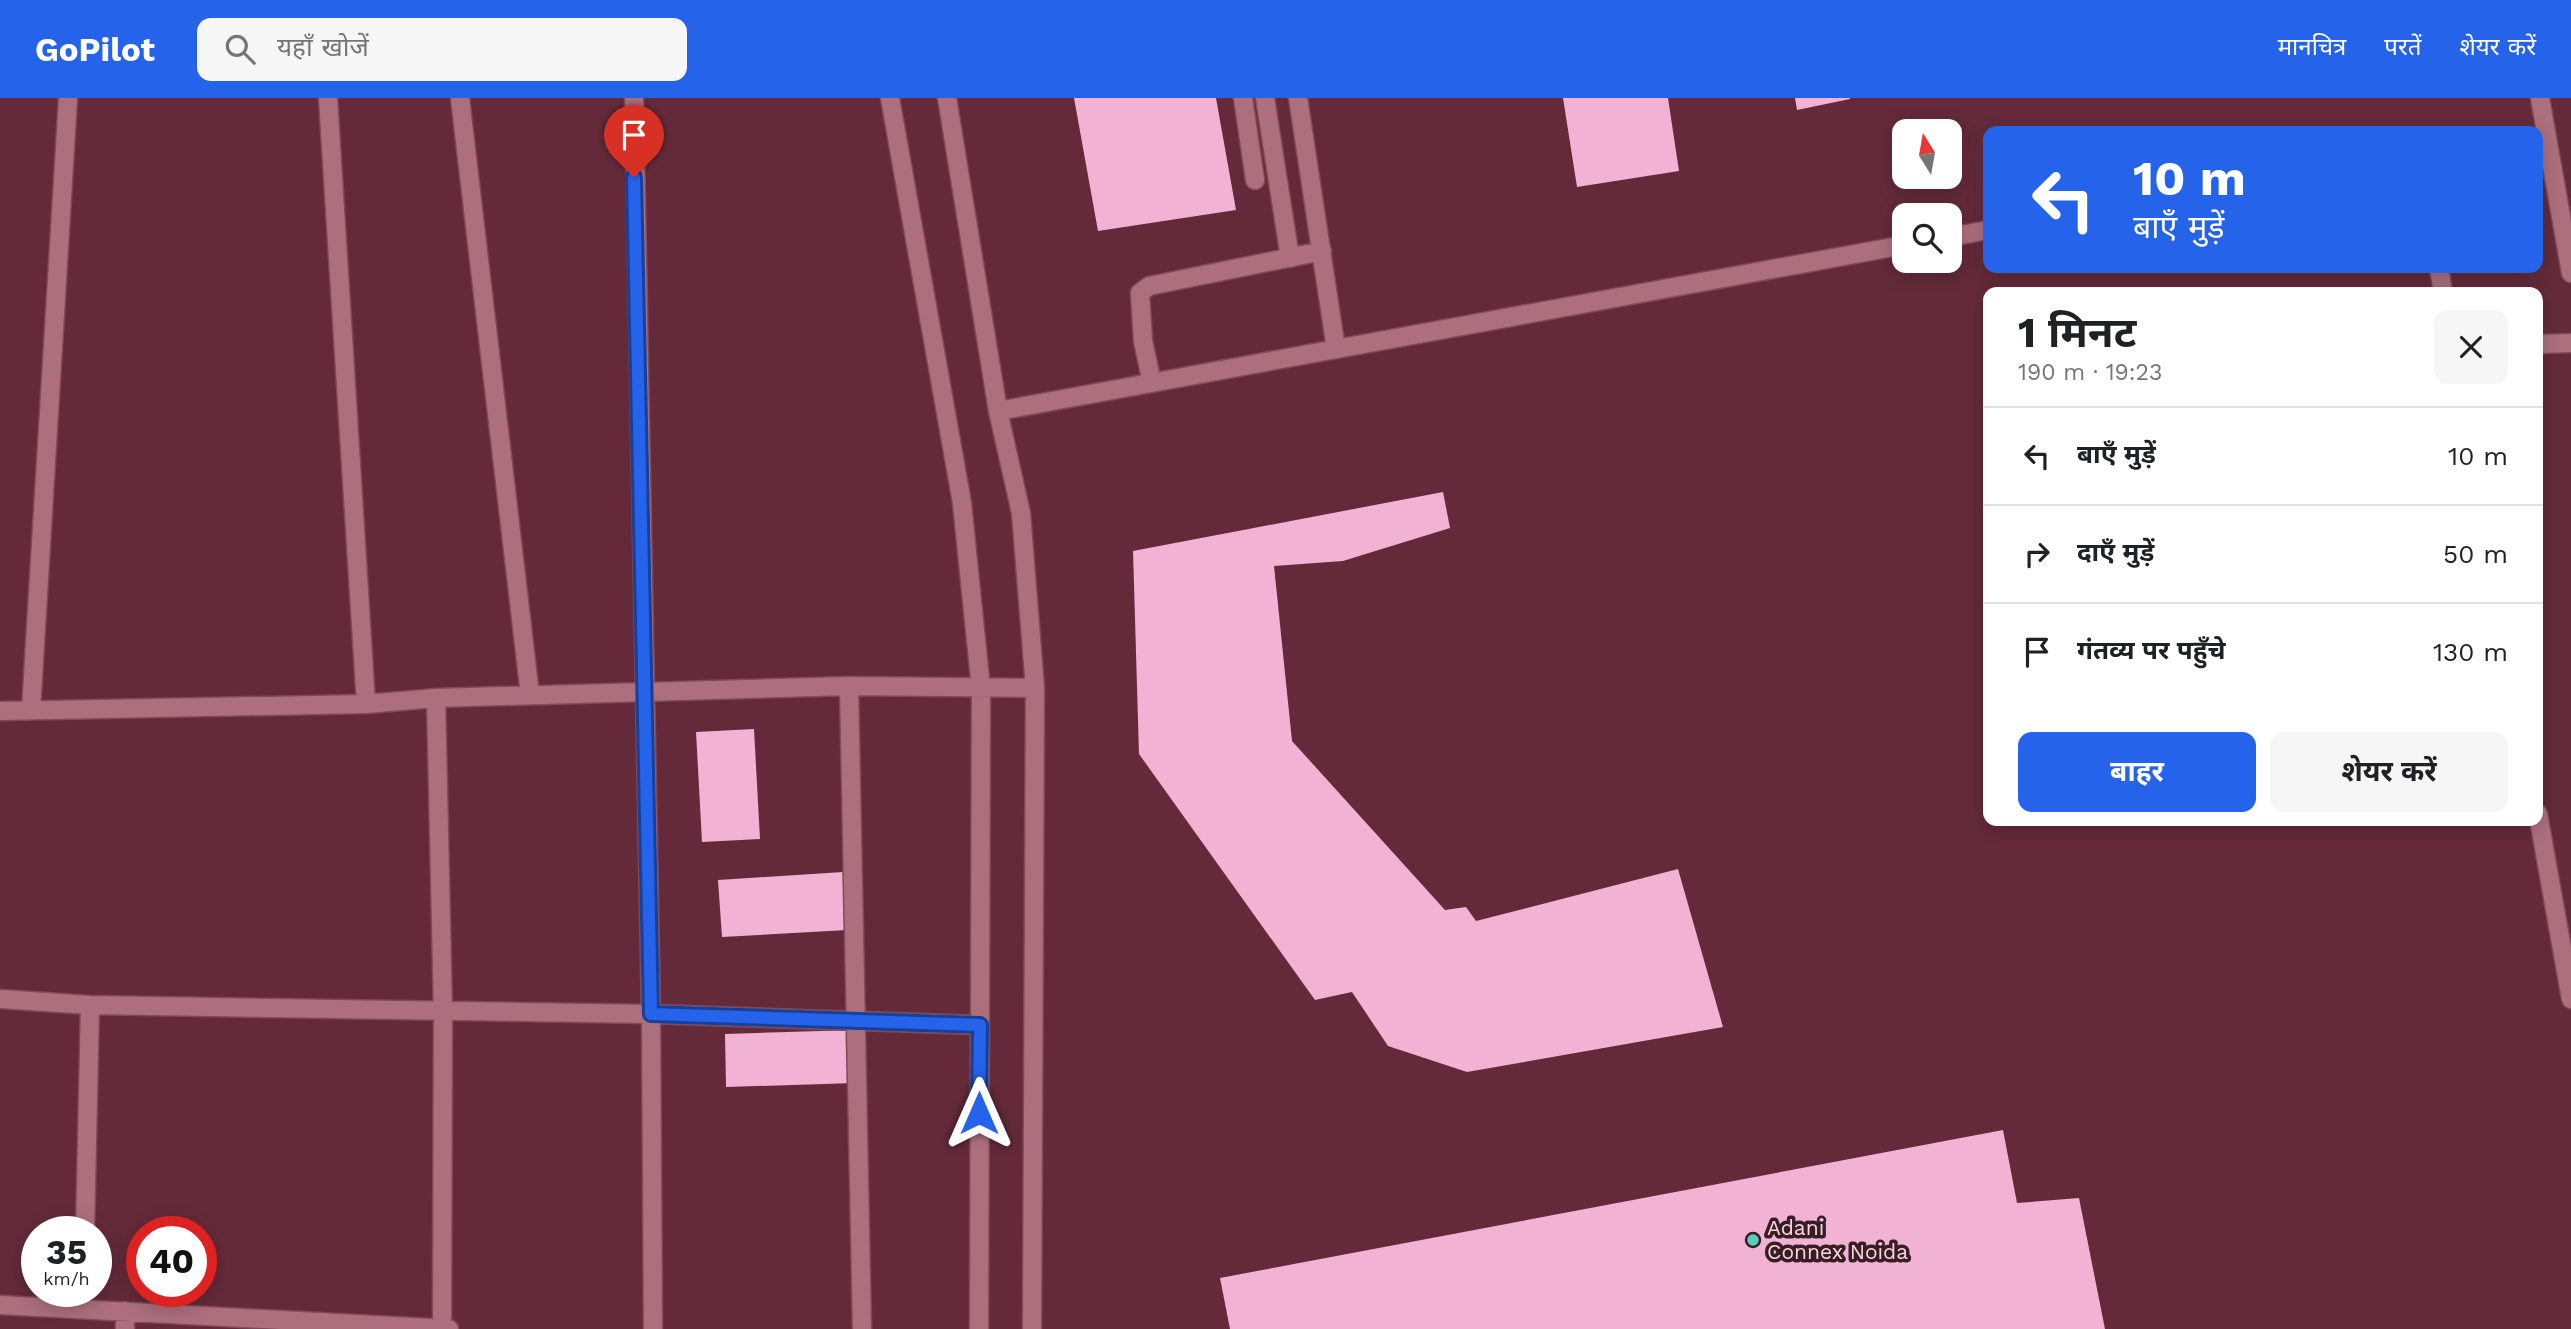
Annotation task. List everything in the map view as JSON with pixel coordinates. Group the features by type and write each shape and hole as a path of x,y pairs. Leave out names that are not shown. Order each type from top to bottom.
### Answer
{"street":[{"path":"31,710 68,98"},
{"path":"328,98 366,704"},
{"path":"460,98 530,695"},
{"path":"634,98 651,1014 653,1329"},
{"path":"890,98 962,503 981,689 979,1329"},
{"path":"947,98 998,411 1021,513 1035,688 1032,1329"},
{"path":"1242,98 1255,180"},
{"path":"1265,98 1290,258"},
{"path":"1298,98 1336,349"},
{"path":"2540,98 2564,202 2571,274"},
{"path":"1962,235 1983,231"},
{"path":"998,411 1892,247"},
{"path":"1152,383 1143,341 1140,293 1149,286 1322,251"},
{"path":"2543,344 2571,343"},
{"path":"0,711 366,704 436,698 849,686 1035,688"},
{"path":"849,686 858,1022 862,1329"},
{"path":"436,698 443,1012 442,1328"},
{"path":"2540,826 2571,999"},
{"path":"0,999 90,1005 651,1014 980,1025"},
{"path":"85,1216 90,1005"},
{"path":"0,1305 21,1304"},
{"path":"98,1307 125,1320 449,1329"}],"building":[{"path":"1074,98 1216,98 1236,210 1098,231"},
{"path":"1563,98 1668,98 1679,171 1577,187"},
{"path":"1795,98 1850,98 1850,99 1797,110"},
{"path":"1443,492 1450,528 1343,561 1274,566 1292,741 1445,910 1466,907 1476,921 1678,869 1723,1027 1467,1072 1388,1046 1352,992 1315,1000 1139,754 1133,551"},
{"path":"754,729 760,839 702,842 696,732"},
{"path":"843,872 847,930 722,937 718,880"},
{"path":"853,1030 855,1083 726,1087 725,1034"},
{"name":"Adani Connex Noida","path":"2003,1130 2017,1203 2079,1198 2105,1329 1230,1329 1220,1278"}],"place":[{"name":"Adani Connex Noida","path":"1753,1240"}],"route":[{"path":"634,177 651,1014 980,1025 979,1113"}]}
